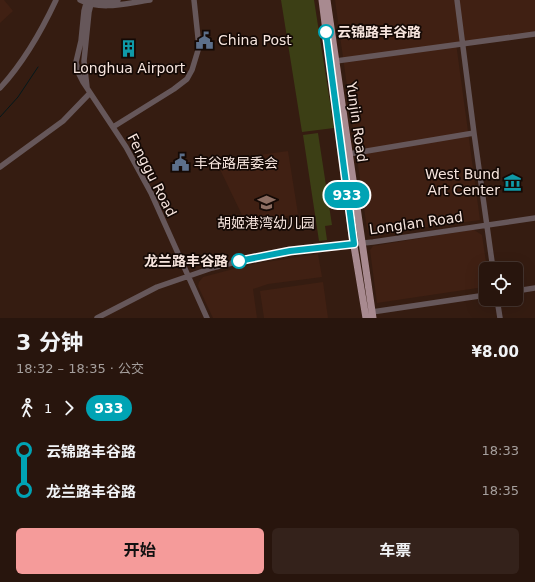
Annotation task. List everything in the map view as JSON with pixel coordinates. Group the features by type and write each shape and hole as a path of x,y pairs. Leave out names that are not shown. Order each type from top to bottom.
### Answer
{"main road":[{"name":"Yunjin Road","path":"322,0 358,243 372,315"},
{"name":"Yunjin Road","path":"327,0 349,154 366,318"}],"street":[{"path":"0,88 35,42 56,0"},
{"path":"80,0 118,0"},
{"path":"89,1 110,6 150,0"},
{"path":"114,127 174,89 187,79 192,70 199,47 194,0"},
{"path":"457,0 492,262"},
{"name":"Fenggu Road","path":"89,1 84,61 89,91"},
{"name":"Fenggu Road","path":"89,1 76,62 78,72 89,91 114,127 151,193 207,318"},
{"path":"336,61 535,34"},
{"path":"0,167 63,121 89,91"},
{"path":"349,154 474,133"},
{"name":"Longlan Road","path":"97,318 140,294 187,276 252,258 282,252 358,243 535,218"},
{"path":"523,290 535,288"},
{"path":"372,315 479,296"},
{"path":"499,306 500,318"}],"shaded area":[{"path":"0,0 4,0 13,11 0,23"},
{"path":"335,0 535,0 535,32 456,43 480,220 376,234 369,232 367,229"},
{"path":"288,151 298,214 252,222 242,215 216,161"},
{"path":"474,230 482,235 486,262 479,262 479,288 377,303 370,250 373,246"},
{"path":"318,254 322,277 268,284 253,289 257,318 213,318 198,286 203,277 260,263"},
{"path":"323,282 328,318 264,318 260,291"}],"green space":[{"path":"281,0 314,0 334,128 302,132"},
{"path":"318,133 332,225 325,226 327,240 319,241 303,135"}],"waterway":[{"path":"0,117 18,97 38,67"}],"bus line":[{"name":"933","path":"239,261 290,251 354,244 326,32"}],"place":[{"name":"云锦路丰谷路","path":"326,32"},
{"name":"China Post","path":"205,40"},
{"name":"Longhua Airport","path":"129,48"},
{"name":"丰谷路居委会","path":"181,163"},
{"name":"West Bund Art Center","path":"513,182"},
{"name":"胡姬港湾幼儿园","path":"266,203"},
{"name":"龙兰路丰谷路","path":"239,261"}]}
